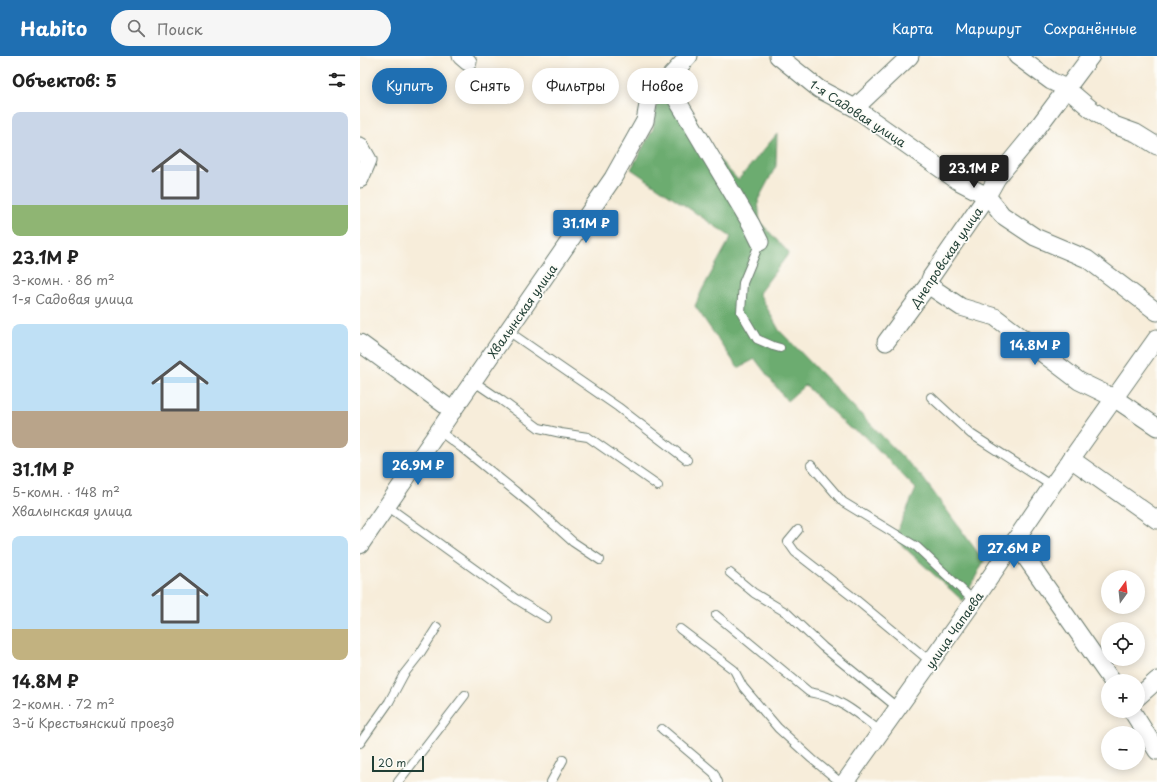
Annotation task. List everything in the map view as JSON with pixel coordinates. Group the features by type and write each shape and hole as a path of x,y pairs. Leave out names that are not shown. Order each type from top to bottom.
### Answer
{"street":[{"name":"1-я Садовая улица","path":"778,56 819,89 855,108 958,181 987,196 1002,214 1034,237 1087,259 1157,312"},
{"path":"855,108 910,56"},
{"path":"1017,56 1051,81 1066,88 1092,110 1114,125 1136,133 1157,146"},
{"name":"Днепровская улица","path":"886,342 928,285 931,277 987,196 997,178 1029,139 1090,56"},
{"name":"Хвалынская улица","path":"675,68 682,59"},
{"name":"Хвалынская улица","path":"360,545 613,178 645,121 648,104"},
{"path":"679,104 751,224 760,242"},
{"path":"360,146 368,160 360,179"},
{"path":"928,285 961,307 995,316 1079,381 1114,398 1157,427"},
{"name":"улица Чапаева","path":"845,782 974,601 1052,486 1157,338"},
{"path":"360,343 453,411"},
{"path":"1071,459 1157,520"},
{"path":"1012,546 1024,556 1107,674"},
{"path":"1145,691 1157,680"},
{"path":"1136,718 1157,751"}],"lane":[{"path":"760,242 743,283 741,312 757,339 780,348"},
{"path":"508,331 618,407 687,460"},
{"path":"473,381 539,428 561,434 588,437 658,486"},
{"path":"931,398 970,434 1052,486"},
{"path":"439,431 531,504 573,542 600,560"},
{"path":"810,465 843,502 917,547 974,601"},
{"path":"387,506 491,581 547,618"},
{"path":"798,530 788,542 795,552 854,598 931,662"},
{"path":"730,573 754,594 787,612 823,647 898,708"},
{"path":"716,615 809,692 824,695 852,709 881,732"},
{"path":"360,743 389,702 404,674 419,655 437,627"},
{"path":"680,629 734,670 743,687 778,728 840,782"},
{"path":"398,782 465,696"},
{"path":"662,729 714,773 718,782"},
{"path":"551,782 563,760"}],"green space":[{"path":"657,104 686,104 717,157 738,180 777,134 776,166 758,200 760,222 789,253 759,293 779,330 923,478 984,561 963,601 894,538 916,489 864,435 849,428 805,385 787,401 755,359 738,368 695,306 731,237 631,169 653,129"}]}
